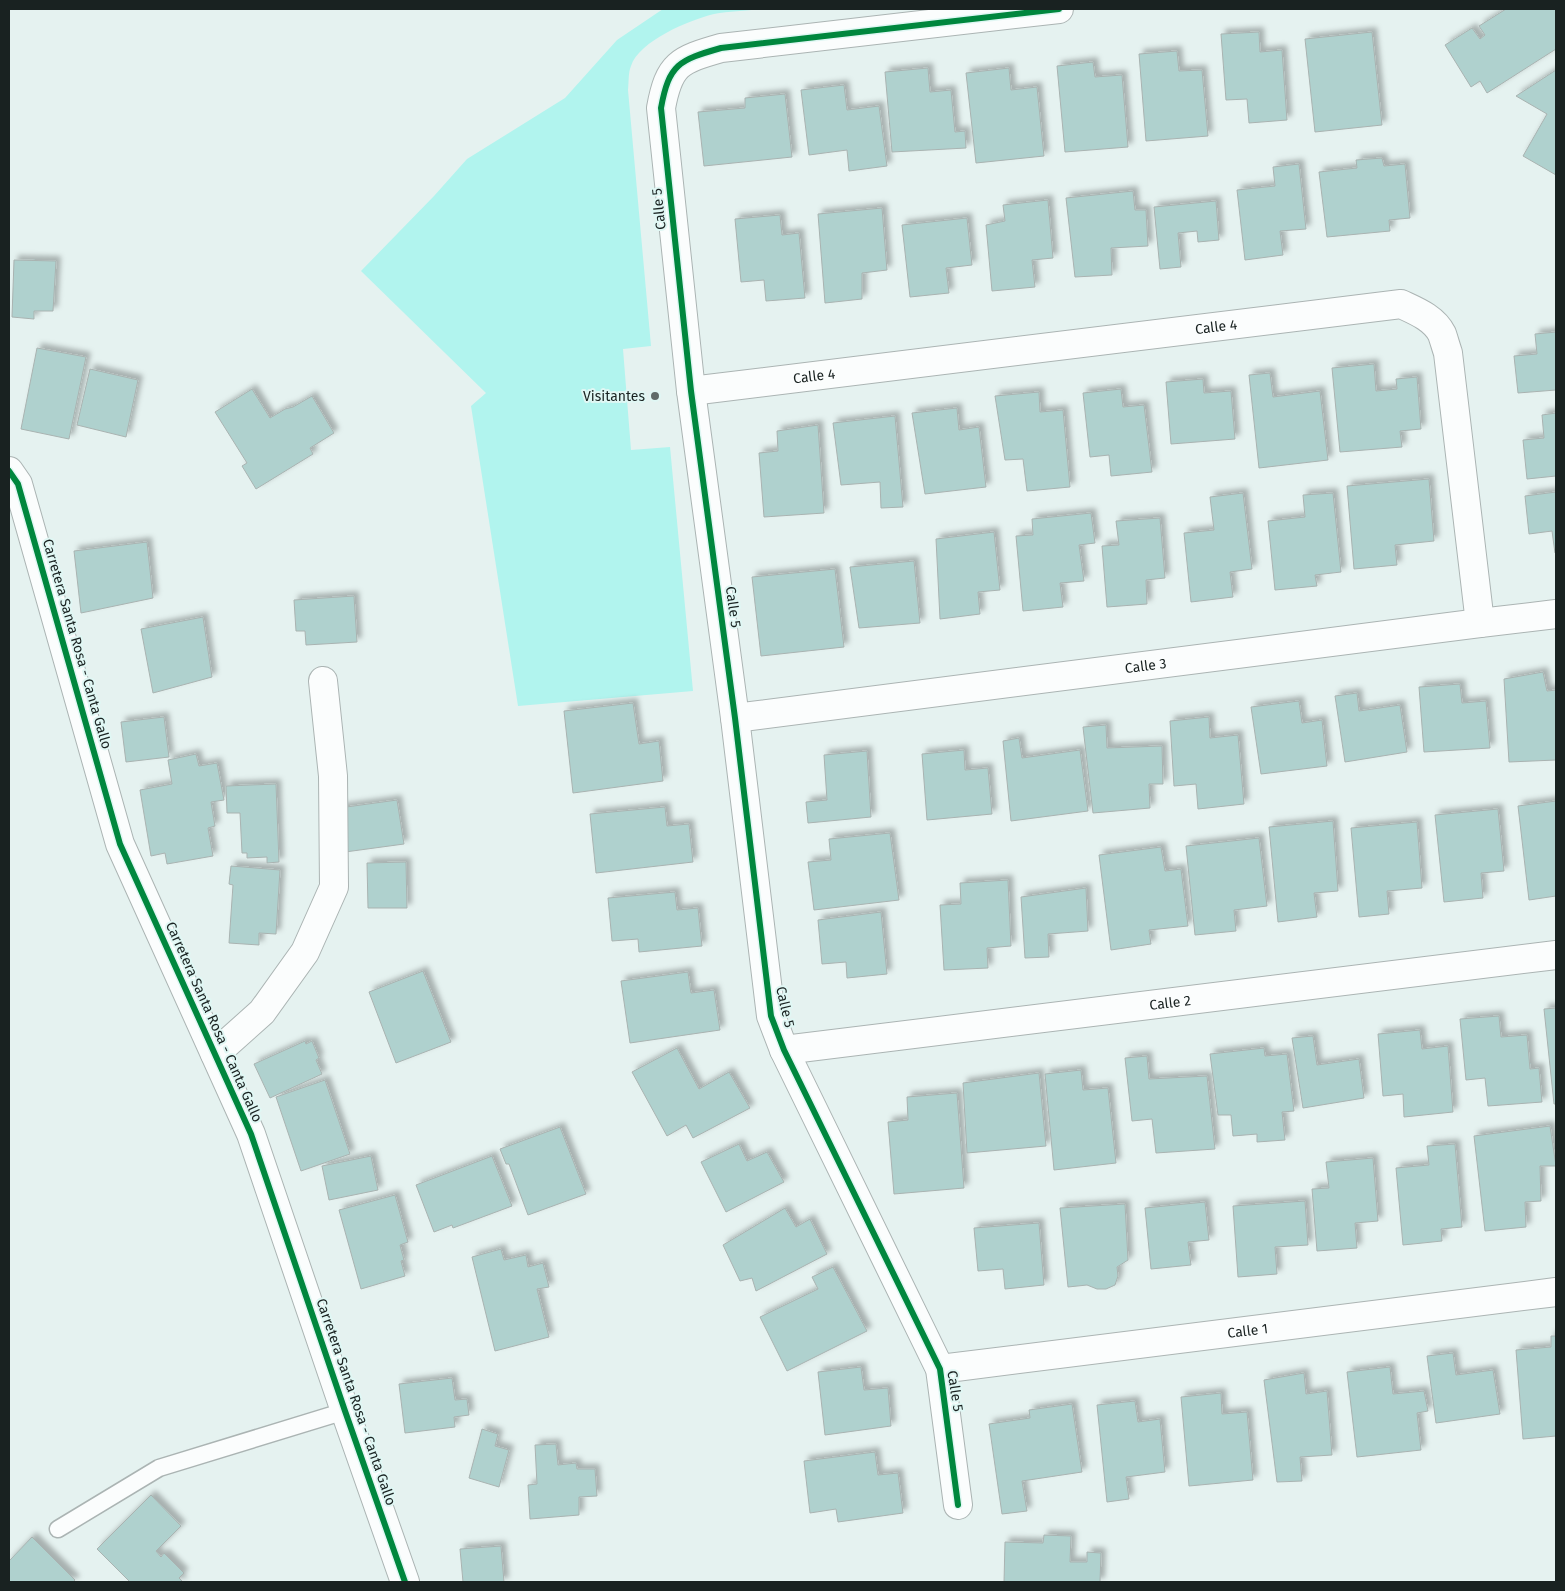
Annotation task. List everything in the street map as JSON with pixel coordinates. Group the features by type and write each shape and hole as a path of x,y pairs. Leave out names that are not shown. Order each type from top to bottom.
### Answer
{"street":[{"name":"Calle 5","path":"958,1505 940,1369 784,1050 772,1016 735,718 691,391 661,108 665,88 672,73 681,63 693,56 721,48 1059,9"},
{"name":"Calle 4","path":"691,391 1401,304 1419,312 1430,320 1441,333 1448,353 1480,622"},
{"name":"Carretera Santa Rosa - Canta Gallo","path":"9,471 18,484 120,844 251,1134 405,1582"},
{"name":"Calle 3","path":"735,718 1480,622 1556,614"},
{"path":"216,1054 262,1012 304,952 334,887 332,776 323,681"},
{"name":"Calle 2","path":"784,1050 1556,955"},
{"name":"Calle 1","path":"940,1369 1556,1292"}],"lane":[{"path":"58,1529 160,1468 345,1411"}],"shaded area":[{"path":"663,9 760,9 714,14 679,26 644,48 631,66 629,75 628,90 651,346 623,349 631,450 670,447 693,691 518,706 471,406 486,393 361,271 467,159 565,98 617,40"}],"building":[{"path":"1506,9 1556,9 1556,49 1487,93 1480,81 1471,87 1445,45 1472,28 1480,39 1485,35 1479,26"},
{"path":"1259,32 1260,52 1282,50 1287,120 1249,123 1247,99 1226,100 1221,34"},
{"path":"1372,32 1382,125 1315,132 1305,39"},
{"path":"1177,51 1179,71 1202,70 1208,136 1146,141 1139,54"},
{"path":"1093,62 1095,77 1122,75 1128,147 1065,152 1057,66"},
{"path":"928,68 930,92 951,90 955,132 965,131 966,148 892,152 885,72"},
{"path":"1009,68 1011,90 1037,87 1044,156 976,163 966,73"},
{"path":"1556,70 1556,175 1523,156 1547,114 1516,96"},
{"path":"844,85 847,110 879,106 887,166 849,171 847,150 809,155 801,90"},
{"path":"785,94 792,157 704,166 698,112 745,108 745,98"},
{"path":"1382,158 1384,166 1405,164 1410,218 1389,220 1390,231 1327,237 1319,172 1357,168 1356,160"},
{"path":"1299,164 1306,229 1280,231 1283,255 1245,260 1237,190 1275,186 1273,167"},
{"path":"1133,191 1135,210 1146,210 1148,246 1111,248 1112,275 1075,277 1066,198"},
{"path":"1048,200 1053,258 1032,260 1035,287 992,291 986,225 1005,221 1003,205"},
{"path":"1216,201 1219,240 1198,242 1197,231 1178,233 1181,267 1160,269 1154,207"},
{"path":"882,208 887,270 862,273 862,299 825,303 818,214"},
{"path":"780,215 782,235 799,233 805,298 766,301 764,280 741,282 735,219"},
{"path":"967,218 972,265 946,268 949,293 910,297 902,225"},
{"path":"14,260 56,261 53,311 34,311 34,319 12,317"},
{"path":"1556,332 1556,390 1518,393 1514,356 1537,354 1535,334"},
{"path":"37,348 86,357 69,439 21,429"},
{"path":"1374,364 1376,391 1397,389 1396,379 1417,377 1421,429 1400,431 1402,447 1340,452 1332,368"},
{"path":"90,369 138,380 126,437 77,425"},
{"path":"1270,373 1273,397 1320,391 1328,460 1259,468 1249,375"},
{"path":"1203,379 1204,393 1231,391 1235,439 1171,444 1166,382"},
{"path":"252,389 270,418 312,396 334,433 310,448 313,454 256,489 242,466 247,463 215,412"},
{"path":"1121,389 1123,407 1144,405 1152,472 1111,476 1109,455 1090,457 1083,393"},
{"path":"1039,392 1040,412 1063,410 1070,487 1027,491 1023,459 1005,460 995,396"},
{"path":"957,408 959,430 979,427 986,487 925,494 912,413"},
{"path":"1556,413 1556,476 1527,479 1523,440 1544,438 1542,415"},
{"path":"895,416 903,507 881,508 880,482 841,485 833,423"},
{"path":"818,425 824,513 764,517 759,453 778,451 777,431"},
{"path":"1429,479 1434,541 1395,545 1397,565 1354,569 1347,486"},
{"path":"1556,492 1555,553 1552,531 1529,534 1525,496"},
{"path":"1243,493 1252,569 1230,572 1233,597 1191,602 1184,533 1214,530 1210,497"},
{"path":"1333,493 1341,572 1315,575 1317,586 1275,590 1268,521 1305,517 1303,495"},
{"path":"1091,513 1095,543 1079,545 1084,581 1060,583 1063,607 1023,611 1016,536 1033,535 1032,519"},
{"path":"1160,518 1165,578 1146,580 1147,604 1107,607 1102,546 1119,545 1116,521"},
{"path":"994,532 1000,590 978,592 980,614 940,619 936,539"},
{"path":"147,542 153,598 81,613 74,551"},
{"path":"914,561 920,623 859,628 850,567"},
{"path":"835,569 844,647 761,656 752,577"},
{"path":"354,596 357,642 306,645 305,631 296,631 294,600"},
{"path":"203,617 212,677 153,693 141,629"},
{"path":"1543,672 1547,691 1556,690 1556,760 1509,762 1504,679"},
{"path":"1460,684 1462,703 1486,701 1490,748 1424,752 1419,687"},
{"path":"1357,693 1359,711 1400,705 1407,752 1345,762 1335,696"},
{"path":"1299,701 1302,723 1322,720 1327,766 1261,774 1251,707"},
{"path":"633,703 639,744 659,741 663,781 573,793 564,711"},
{"path":"164,717 169,757 126,762 121,722"},
{"path":"1209,717 1210,738 1238,735 1244,804 1198,809 1196,784 1174,786 1170,721"},
{"path":"1106,725 1107,748 1162,746 1163,784 1149,784 1150,808 1093,813 1083,727"},
{"path":"1019,738 1022,758 1080,750 1088,811 1011,821 1003,741"},
{"path":"964,750 965,770 988,768 992,814 927,820 922,754"},
{"path":"867,751 871,817 808,823 806,802 827,800 824,755"},
{"path":"196,754 199,766 217,763 224,800 211,802 215,826 208,828 213,856 167,864 165,853 151,856 140,790 172,784 168,760"},
{"path":"276,784 279,862 267,863 267,857 247,858 247,853 242,853 240,813 227,813 226,786"},
{"path":"397,800 404,844 345,852 339,808"},
{"path":"1556,801 1556,896 1529,900 1518,806"},
{"path":"665,807 667,826 689,824 693,862 596,873 590,814"},
{"path":"1498,809 1504,871 1481,873 1483,898 1444,902 1435,815"},
{"path":"1333,821 1338,891 1314,893 1317,917 1278,922 1269,827"},
{"path":"1417,822 1422,888 1387,891 1389,914 1359,917 1351,828"},
{"path":"890,833 899,900 814,910 808,862 831,860 829,839"},
{"path":"1259,838 1267,906 1234,910 1236,931 1195,935 1186,846"},
{"path":"1161,847 1165,871 1181,869 1188,926 1149,930 1151,944 1111,950 1099,855"},
{"path":"406,862 407,908 368,908 367,863"},
{"path":"231,866 280,870 276,934 259,933 259,945 229,943 233,885 229,884"},
{"path":"1008,880 1011,946 987,948 988,968 944,970 940,905 961,904 960,883"},
{"path":"1086,888 1088,931 1048,934 1049,957 1025,958 1021,897"},
{"path":"675,892 677,910 698,908 702,946 639,952 638,939 612,941 608,898"},
{"path":"881,912 887,974 847,978 846,962 822,964 818,920"},
{"path":"423,971 451,1042 396,1063 369,992"},
{"path":"688,972 691,993 714,990 720,1030 630,1043 621,981"},
{"path":"1556,1008 1556,1104 1554,1104 1544,1009"},
{"path":"1499,1016 1501,1037 1527,1035 1530,1069 1539,1068 1542,1102 1488,1106 1485,1078 1466,1080 1460,1019"},
{"path":"1420,1030 1422,1049 1448,1046 1453,1112 1404,1117 1403,1094 1383,1096 1378,1034"},
{"path":"1313,1036 1317,1065 1359,1059 1364,1098 1303,1108 1292,1038"},
{"path":"305,1041 306,1044 312,1041 319,1058 316,1060 322,1074 270,1098 254,1064"},
{"path":"677,1048 699,1089 729,1072 750,1108 693,1138 686,1125 667,1136 632,1072"},
{"path":"1264,1048 1265,1056 1287,1054 1294,1111 1282,1112 1285,1140 1257,1142 1257,1134 1233,1136 1231,1115 1218,1115 1210,1054"},
{"path":"1147,1056 1149,1079 1207,1076 1215,1149 1156,1153 1152,1119 1132,1121 1125,1058"},
{"path":"1081,1070 1083,1090 1108,1088 1116,1163 1054,1170 1045,1074"},
{"path":"1039,1073 1046,1146 967,1153 963,1083"},
{"path":"325,1080 350,1154 301,1171 276,1097"},
{"path":"957,1093 964,1188 894,1194 888,1122 908,1120 907,1097"},
{"path":"1550,1126 1556,1166 1540,1166 1541,1201 1525,1202 1526,1227 1485,1231 1474,1136"},
{"path":"560,1127 586,1194 528,1215 509,1164 506,1164 500,1149"},
{"path":"739,1144 747,1161 767,1152 784,1182 726,1212 701,1162"},
{"path":"1455,1144 1462,1227 1441,1229 1442,1241 1403,1245 1396,1168 1429,1165 1427,1146"},
{"path":"371,1156 378,1190 329,1200 322,1166"},
{"path":"492,1156 512,1206 453,1228 452,1225 434,1232 416,1185"},
{"path":"1373,1158 1378,1221 1355,1223 1357,1248 1317,1251 1312,1189 1329,1188 1326,1162"},
{"path":"395,1195 408,1242 400,1245 404,1260 401,1261 405,1276 361,1289 339,1210"},
{"path":"1305,1201 1308,1245 1275,1247 1277,1274 1238,1277 1233,1206"},
{"path":"1205,1202 1209,1240 1188,1242 1191,1265 1151,1269 1145,1208"},
{"path":"1125,1204 1128,1260 1117,1267 1118,1276 1115,1285 1106,1289 1097,1289 1087,1285 1068,1287 1060,1208"},
{"path":"785,1208 796,1227 810,1219 827,1254 756,1291 752,1278 740,1281 723,1245"},
{"path":"1039,1223 1044,1285 1005,1289 1003,1269 978,1271 974,1228"},
{"path":"501,1249 504,1260 526,1255 528,1267 543,1263 549,1287 537,1289 549,1337 495,1351 472,1257"},
{"path":"833,1267 867,1331 787,1371 760,1317 818,1289 812,1277"},
{"path":"1551,1336 1556,1336 1556,1436 1523,1439 1516,1350 1551,1347"},
{"path":"1453,1353 1456,1375 1493,1370 1500,1414 1436,1423 1427,1356"},
{"path":"861,1367 864,1390 888,1388 891,1426 825,1435 818,1372"},
{"path":"1390,1367 1393,1394 1424,1391 1428,1411 1417,1413 1421,1450 1357,1457 1347,1372"},
{"path":"1304,1373 1306,1394 1327,1391 1332,1455 1300,1457 1302,1481 1277,1482 1264,1380"},
{"path":"452,1378 455,1400 467,1399 469,1415 454,1417 455,1427 405,1433 399,1384"},
{"path":"1221,1393 1222,1414 1247,1412 1253,1480 1189,1486 1181,1397"},
{"path":"1135,1401 1138,1422 1160,1419 1165,1472 1126,1477 1129,1499 1107,1502 1097,1405"},
{"path":"1072,1404 1082,1472 1022,1481 1027,1511 1002,1514 989,1424 1030,1418 1029,1410"},
{"path":"482,1429 498,1434 495,1446 509,1450 499,1487 469,1478"},
{"path":"556,1444 558,1465 576,1463 577,1469 595,1469 597,1496 579,1497 579,1515 530,1519 528,1485 537,1484 535,1445"},
{"path":"875,1452 878,1475 898,1473 903,1513 838,1522 836,1509 810,1513 804,1461"},
{"path":"151,1495 181,1526 156,1551 161,1557 164,1553 184,1573 179,1578 183,1582 130,1582 97,1549"},
{"path":"1044,1535 1071,1536 1070,1562 1087,1562 1087,1552 1101,1553 1100,1582 1004,1582 1005,1542 1043,1543"},
{"path":"32,1537 75,1580 73,1582 9,1582 9,1561"},
{"path":"501,1546 504,1582 463,1582 460,1549"}],"cycle path":[{"path":"958,1505 940,1369 784,1050 771,1016 735,718 691,391 661,108 668,82 678,66 695,56 721,48 1059,9"},
{"path":"9,471 18,484 120,844 251,1134 405,1582"}],"place":[{"name":"Visitantes","path":"655,396"}]}
